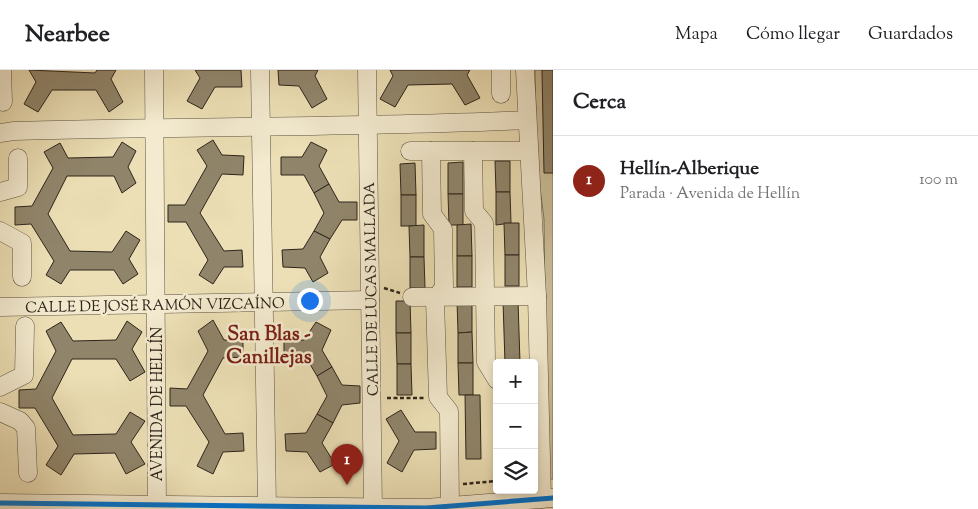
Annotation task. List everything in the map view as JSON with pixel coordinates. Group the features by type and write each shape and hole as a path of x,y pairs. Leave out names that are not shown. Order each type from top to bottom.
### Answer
{"street":[{"path":"2,70 3,102"},
{"name":"AVENIDA DE HELLÍN","path":"154,70 158,505"},
{"path":"260,70 267,506"},
{"name":"CALLE DE LUCAS MALLADA","path":"368,70 373,508"},
{"path":"501,70 501,94"},
{"path":"0,502 309,508 445,508 502,496 548,498 525,70"},
{"path":"0,134 14,131 154,127 369,125 527,120"},
{"path":"410,151 529,151"},
{"path":"431,151 432,214 443,229 444,287 435,300 438,397 449,411 450,486 445,508"},
{"path":"473,151 474,211 484,223 486,362 493,373"},
{"path":"0,192 18,187 18,158"},
{"path":"0,231 22,243 22,277"},
{"name":"CALLE DE JOSÉ RAMÓN VIZCAÍNO","path":"0,308 265,303 370,292"},
{"path":"412,297 537,296"},
{"path":"0,388 24,375 25,326"},
{"path":"0,412 20,421 26,428 28,473"}],"path":[{"path":"370,292 412,297"},
{"path":"373,399 438,397"},
{"path":"450,486 493,481"}],"shaded area":[{"path":"535,70 553,70 553,479 547,479 544,219 537,164"}],"building":[{"path":"29,70 95,73 97,70 116,70 111,79 123,102 109,112 96,90 52,90 38,112 24,104 36,82"},
{"path":"195,70 241,70 242,87 215,87 202,109 187,101 200,78"},
{"path":"278,70 318,70 315,76 327,99 312,108 299,86 279,85"},
{"path":"390,70 470,70 467,75 480,98 465,105 452,84 408,85 395,107 380,99 393,76"},
{"path":"542,70 553,70 553,173 544,173"},
{"path":"213,140 222,155 244,156 243,175 222,174 200,213 224,251 242,250 243,267 224,267 213,284 199,275 208,260 186,222 168,222 168,205 185,205 207,166 197,150"},
{"path":"122,142 136,151 128,167 136,183 122,193 114,176 67,176 48,214 70,251 112,252 126,231 140,240 129,259 138,274 123,284 114,270 70,270 61,284 46,275 54,261 31,224 15,225 15,207 32,206 53,168 44,152 60,143 68,158 113,157"},
{"path":"311,142 327,150 319,166 329,184 314,193 304,175 281,175 281,157 302,157"},
{"path":"495,161 510,161 510,192 496,192"},
{"path":"463,162 463,194 448,194 448,163"},
{"path":"415,163 416,195 401,195 400,164"},
{"path":"329,184 339,202 357,202 357,220 342,220 330,239 314,231 324,213 314,193"},
{"path":"496,192 510,192 511,223 496,225"},
{"path":"448,194 463,194 463,225 449,225"},
{"path":"401,195 416,195 416,226 401,226"},
{"path":"504,223 519,223 519,255 505,255"},
{"path":"471,224 472,256 457,256 457,225"},
{"path":"424,225 424,257 410,257 409,226"},
{"path":"314,231 330,239 320,257 328,273 313,282 305,268 283,267 282,250 303,249"},
{"path":"505,255 519,255 519,286 505,286"},
{"path":"457,256 472,256 472,287 457,287"},
{"path":"410,257 424,257 425,288 410,288"},
{"path":"396,301 410,301 411,333 396,333"},
{"path":"457,301 472,301 472,332 458,333"},
{"path":"503,301 518,301 520,359 505,359"},
{"path":"213,320 224,340 243,340 243,357 223,358 203,395 225,434 243,433 244,451 223,452 213,474 197,466 209,442 186,406 170,406 170,388 187,389 208,351 198,331"},
{"path":"127,321 142,332 132,349 145,372 130,381 116,359 72,359 52,398 73,435 116,434 130,412 145,421 131,442 145,464 126,474 115,453 74,454 61,475 46,465 58,446 35,408 19,408 19,390 36,389 56,351 46,331 61,322 73,341 116,340"},
{"path":"316,322 331,330 322,350 332,367 317,376 307,359 284,358 284,341 304,340"},
{"path":"472,332 473,363 458,363 458,333"},
{"path":"396,333 411,333 411,364 397,364"},
{"path":"458,363 473,363 473,395 459,395"},
{"path":"397,364 411,364 412,395 397,395"},
{"path":"332,367 342,385 360,386 360,403 342,405 333,423 317,414 327,396 317,376"},
{"path":"465,395 480,395 481,459 466,459"},
{"path":"401,410 415,432 436,432 436,449 414,450 402,472 387,463 399,441 386,419"},
{"path":"317,414 333,423 322,443 335,464 320,472 307,452 286,451 285,434 306,433"}],"transit line":[{"path":"0,503 426,508 553,498"}],"place":[{"name":"Hellín-Alberique","path":"347,485"}],"district":[{"name":"San Blas - Canillejas","path":"269,344"}]}
